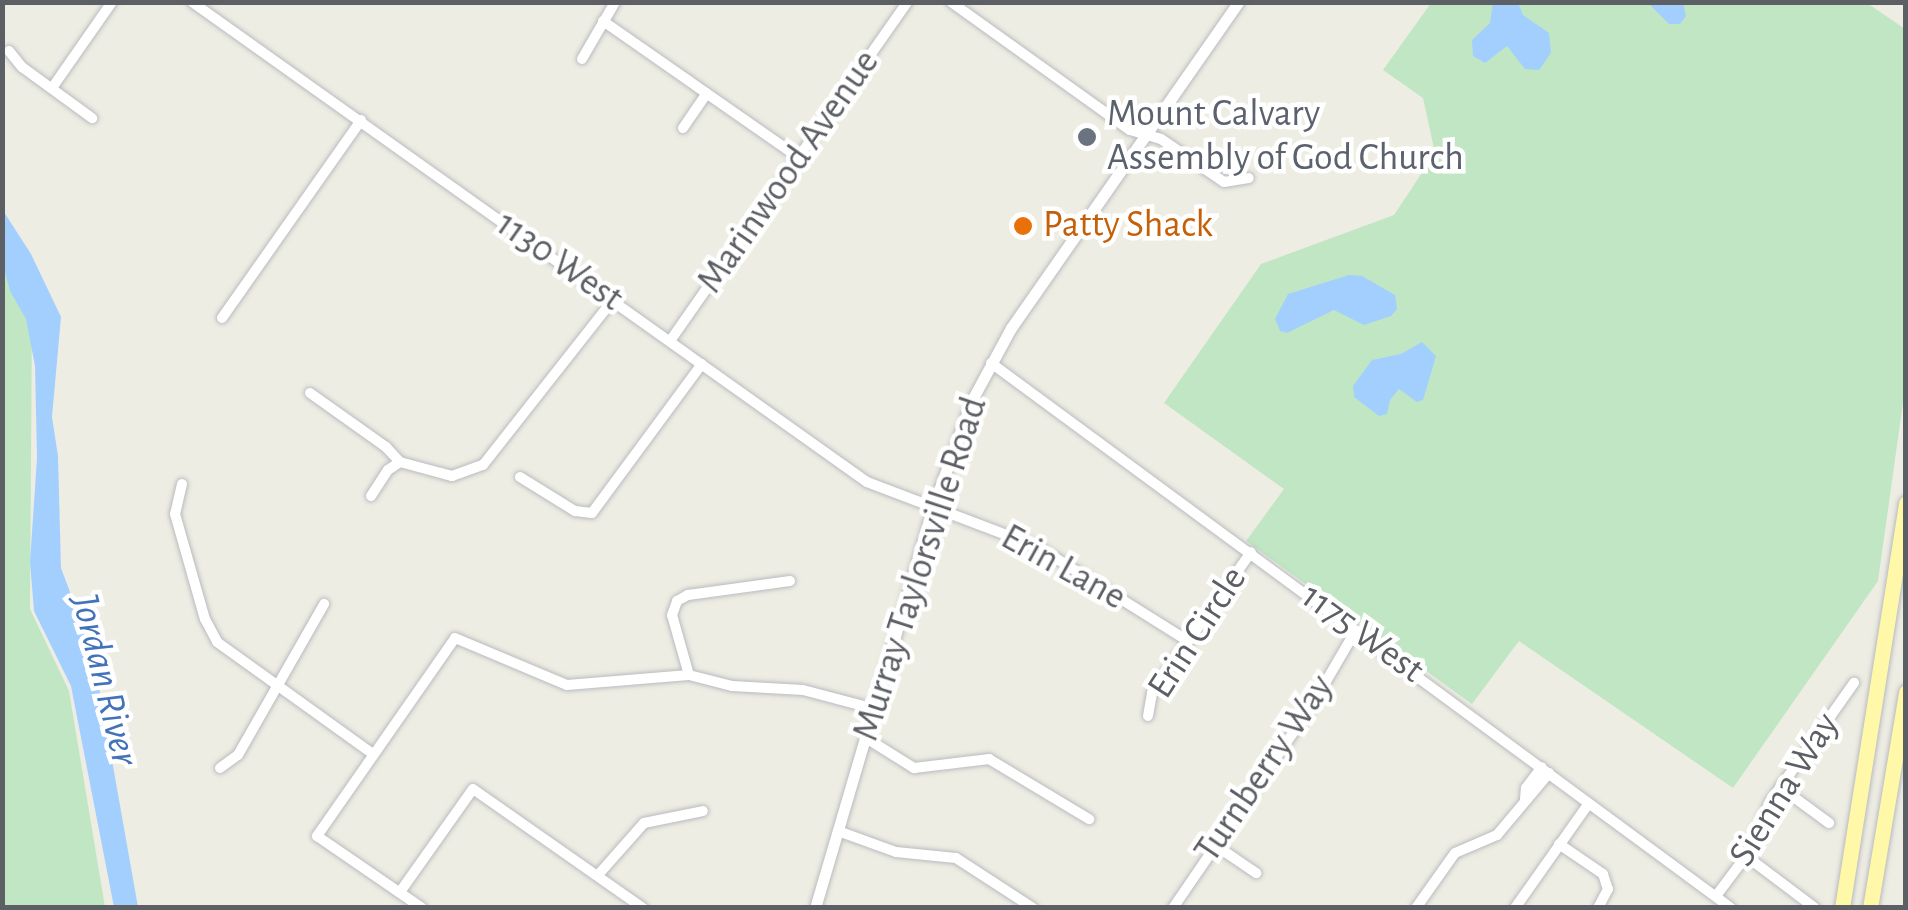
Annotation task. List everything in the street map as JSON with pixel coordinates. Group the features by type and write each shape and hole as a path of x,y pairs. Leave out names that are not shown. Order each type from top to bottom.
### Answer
{"main road":[{"path":"1842,908 1906,503"},
{"path":"1870,908 1906,692"}],"street":[{"path":"52,88 112,2"},
{"name":"1130 West","path":"192,2 867,482 934,504"},
{"path":"582,59 616,2"},
{"name":"Marinwood Avenue","path":"670,341 907,2"},
{"path":"951,2 1130,130 1147,134 1224,182 1248,178"},
{"name":"Murray Taylorsville Road","path":"814,908 934,504 956,438 991,363 1238,2"},
{"path":"603,20 798,157"},
{"path":"9,51 92,118"},
{"path":"682,128 707,93"},
{"path":"222,318 361,120"},
{"path":"310,393 386,447 400,462 458,476 483,465 499,449 613,300"},
{"name":"1175 West","path":"991,363 1732,908"},
{"path":"520,477 575,511 592,513 702,364"},
{"path":"372,496 388,470 400,462"},
{"path":"182,484 175,514 205,619 218,642 230,655 373,754"},
{"name":"Erin Lane","path":"934,504 1038,547 1188,641"},
{"name":"Erin Circle","path":"1148,716 1152,693 1250,552"},
{"path":"689,675 672,615 680,598 790,582"},
{"path":"220,768 238,756 324,604"},
{"name":"Turnberry Way","path":"1173,908 1314,702 1356,630"},
{"path":"422,908 317,836 455,638 567,685 689,675 732,686 803,690 875,708"},
{"name":"Sienna Way","path":"1716,896 1746,856 1780,788 1854,682"},
{"path":"866,738 914,768 989,759 1089,818"},
{"path":"1416,908 1455,853 1497,835 1545,770"},
{"path":"1780,788 1828,823"},
{"path":"400,892 473,789 644,908"},
{"path":"1515,908 1589,803"},
{"path":"598,875 644,823 702,811"},
{"path":"838,831 896,852 956,858 1033,908"},
{"path":"1559,844 1603,874 1608,889 1598,908"},
{"path":"1215,845 1256,873"},
{"path":"1746,856 1815,908"}],"green space":[{"path":"1431,3 1867,3 1905,29 1906,381 1878,581 1733,788 1519,641 1472,704 1246,541 1284,489 1164,403 1261,264 1394,215 1435,153 1423,98 1383,70"},
{"path":"2,263 32,317 30,609 69,691 105,907 3,907"}],"water":[{"path":"1493,2 1518,3 1523,15 1549,33 1551,53 1539,70 1525,69 1507,46 1485,63 1473,56 1472,40 1490,23"},
{"path":"1648,3 1683,3 1686,16 1680,24 1669,24"},
{"path":"2,209 31,254 61,317 52,417 58,456 61,568 93,653 138,907 114,907 71,686 34,611 30,562 37,458 35,366 26,319 10,291 3,264"},
{"path":"1349,275 1362,276 1395,295 1397,309 1391,316 1364,325 1334,310 1287,333 1280,331 1275,319 1288,294"},
{"path":"1422,342 1436,356 1423,400 1417,402 1399,389 1390,400 1387,414 1379,416 1354,397 1353,386 1372,360 1401,354"}],"place":[{"name":"Mount Calvary Assembly of God Church","path":"1087,137"},
{"name":"Patty Shack","path":"1023,226"}],"water label":[{"name":"Jordan River","path":"105,680"}]}
